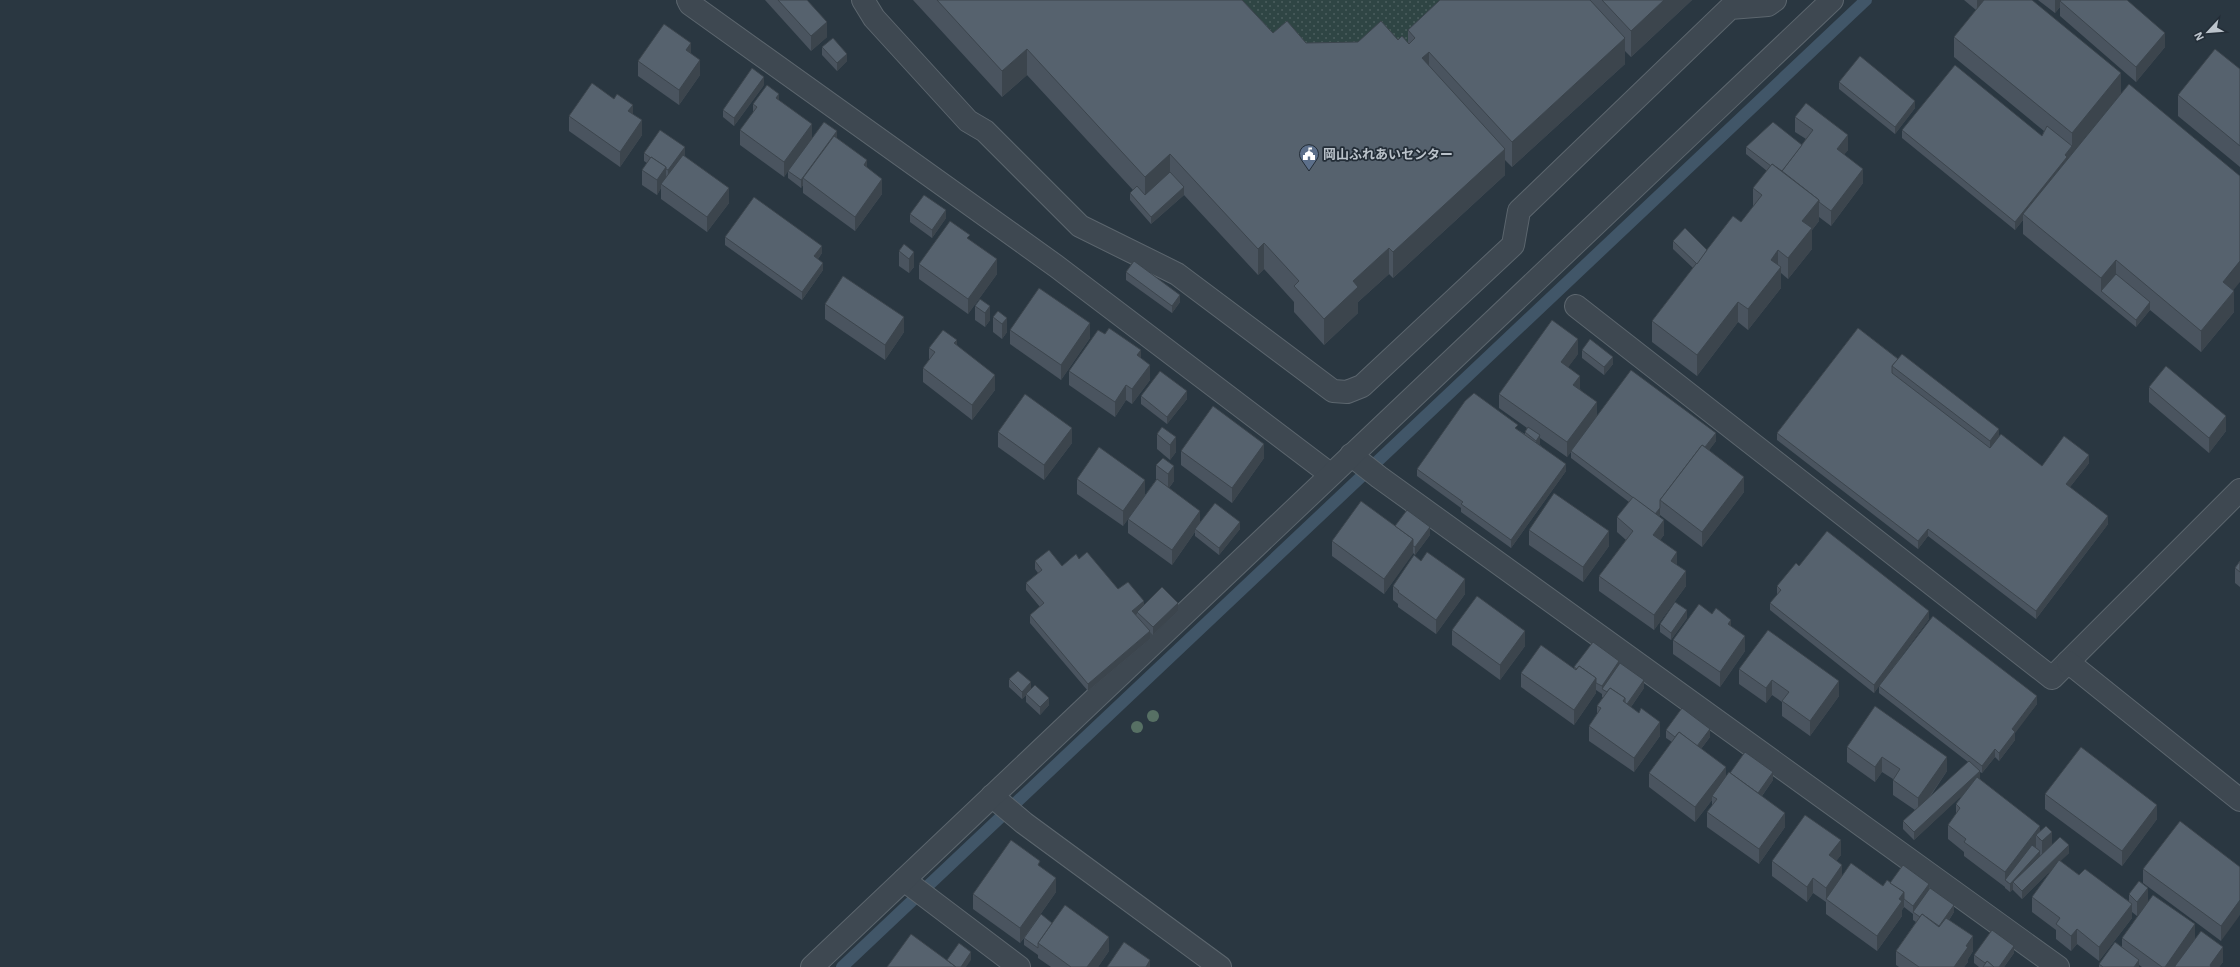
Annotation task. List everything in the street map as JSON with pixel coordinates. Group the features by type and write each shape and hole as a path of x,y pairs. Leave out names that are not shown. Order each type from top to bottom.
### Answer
{"street":[{"path":"688,0 690,4 1056,266 1330,474"},
{"path":"863,0 874,18 968,121 985,131 1080,226 1177,274 1333,391 1347,392 1362,386 1513,245 1519,212 1730,8 1768,5 1774,0"},
{"path":"812,967 908,883 1330,474 1356,459 1832,0"},
{"path":"1576,306 2052,678 2240,490"},
{"path":"1356,459 2058,967"},
{"path":"2068,662 2240,800"},
{"path":"996,799 1019,818 1220,967"},
{"path":"908,883 1019,967"}],"green space":[{"path":"1228,0 1458,0 1398,58 1357,62 1273,48"}],"building":[{"path":"778,0 807,0 827,22 811,36"},
{"name":"岡山ふれあいセンター","path":"937,0 1242,0 1273,33 1287,21 1306,43 1358,42 1381,21 1398,40 1402,36 1409,44 1415,38 1408,30 1440,0 1590,0 1625,38 1512,142 1429,52 1422,58 1505,149 1393,252 1389,248 1353,281 1358,287 1324,319 1294,286 1299,281 1264,243 1258,249 1170,154 1145,177 1027,49 1002,71"},
{"path":"1602,0 1664,0 1631,31"},
{"path":"1984,0 2032,0 2121,73 2072,133 1954,37"},
{"path":"2127,0 2165,33 2136,67 2060,1"},
{"path":"664,24 691,43 686,50 700,60 679,90 638,61"},
{"path":"833,38 847,54 837,63 822,47"},
{"path":"2215,49 2240,69 2240,146 2178,95"},
{"path":"1860,56 1915,101 1895,127 1839,82"},
{"path":"1955,65 2042,136 2047,126 2072,146 2065,155 2067,157 2015,222 1902,130"},
{"path":"752,68 764,77 734,118 723,110"},
{"path":"592,83 614,99 617,94 633,105 628,111 642,120 620,152 569,116"},
{"path":"2129,84 2240,176 2240,261 2223,282 2234,291 2201,331 2116,260 2101,278 2023,214"},
{"path":"767,85 779,94 776,98 812,124 784,162 740,130 757,107 753,104"},
{"path":"1806,103 1848,135 1837,149 1863,169 1831,211 1782,171 1813,130 1795,117"},
{"path":"824,122 837,131 801,180 788,171"},
{"path":"1773,122 1802,145 1782,171 1772,164 1771,166 1746,147"},
{"path":"660,130 685,147 668,170 666,167 644,153"},
{"path":"834,136 867,160 864,165 882,179 855,217 803,178"},
{"path":"683,155 729,188 707,217 661,184"},
{"path":"651,157 666,167 657,180 642,170"},
{"path":"1772,164 1819,200 1802,221 1812,228 1788,258 1778,250 1771,260 1781,267 1748,309 1738,302 1697,355 1652,321 1733,216 1741,222 1762,195 1753,188"},
{"path":"1170,172 1184,187 1151,217 1130,193 1137,186 1145,195"},
{"path":"924,195 946,210 932,230 910,214"},
{"path":"754,197 822,246 814,256 823,263 802,292 725,237"},
{"path":"950,221 970,235 967,238 997,259 968,299 919,264"},
{"path":"1685,228 1707,250 1697,264 1673,241"},
{"path":"904,244 914,252 909,259 899,251"},
{"path":"1134,261 1180,295 1172,306 1126,272"},
{"path":"2116,274 2150,302 2136,320 2101,291"},
{"path":"843,276 904,317 885,345 825,304"},
{"path":"1039,288 1090,323 1061,365 1010,330"},
{"path":"980,299 990,306 985,313 975,306"},
{"path":"998,311 1007,318 1002,324 993,317"},
{"path":"1552,320 1578,339 1561,362 1580,376 1573,385 1597,402 1567,442 1499,394"},
{"path":"1109,328 1141,350 1137,355 1150,365 1132,389 1126,385 1115,402 1069,371 1098,330 1105,334"},
{"path":"1858,328 1898,359 1892,366 1892,373 1990,448 2001,434 2042,466 2064,436 2089,455 2066,484 2108,516 2036,611 1928,529 1918,541 1777,433"},
{"path":"943,330 957,340 954,343 995,375 972,405 923,368 935,352 929,348"},
{"path":"1590,339 1613,357 1604,367 1582,350"},
{"path":"1902,354 1999,429 1990,441 1892,366"},
{"path":"2166,366 2226,416 2209,438 2149,387"},
{"path":"1631,370 1716,433 1705,447 1702,445 1660,500 1660,508 1655,514 1571,451"},
{"path":"1160,371 1187,391 1167,417 1141,396"},
{"path":"1474,393 1518,425 1515,428 1566,464 1511,540 1461,504 1463,502 1417,469 1465,401"},
{"path":"1025,394 1072,428 1044,465 998,432"},
{"path":"1213,406 1264,444 1232,488 1181,451"},
{"path":"1162,427 1176,437 1170,445 1157,434"},
{"path":"1528,427 1540,435 1536,441 1525,432"},
{"path":"1702,445 1744,477 1702,532 1660,500"},
{"path":"1099,447 1145,480 1123,511 1077,479"},
{"path":"1163,458 1174,466 1168,474 1156,465"},
{"path":"1157,479 1200,511 1172,550 1128,519"},
{"path":"1554,493 1609,531 1583,567 1529,530"},
{"path":"1633,497 1664,520 1653,535 1677,552 1671,561 1686,571 1654,615 1599,576 1633,531 1617,517"},
{"path":"1361,501 1413,539 1384,579 1332,541"},
{"path":"1215,503 1240,522 1219,548 1195,529"},
{"path":"1407,510 1430,527 1415,547 1413,546 1413,539 1395,526"},
{"path":"1827,531 1929,611 1874,685 1770,603 1781,590 1777,586 1796,563 1799,566"},
{"path":"1049,550 1062,566 1076,554 1079,559 1087,552 1118,589 1128,582 1144,601 1132,611 1150,631 1088,684 1030,615 1044,603 1026,583 1042,570 1035,561"},
{"path":"1427,552 1465,579 1436,620 1398,592 1399,591 1393,586 1414,555 1421,561"},
{"path":"2240,561 2240,572 2235,568"},
{"path":"1162,587 1178,603 1153,627 1137,612"},
{"path":"1477,596 1525,631 1500,665 1452,630"},
{"path":"1675,602 1687,610 1671,633 1660,624"},
{"path":"1699,604 1712,614 1716,608 1731,620 1728,624 1745,636 1720,672 1673,640"},
{"path":"1933,616 2037,696 2012,729 2015,732 1999,753 1995,749 1982,766 1879,686"},
{"path":"1768,630 1839,681 1810,721 1782,701 1789,692 1772,680 1766,688 1739,669"},
{"path":"1593,642 1619,661 1602,686 1596,683 1596,678 1579,666 1577,669 1574,667"},
{"path":"1541,645 1576,670 1579,666 1596,678 1574,710 1521,673"},
{"path":"1620,663 1644,680 1627,704 1625,703 1625,698 1610,688 1607,692 1602,689"},
{"path":"1018,671 1031,682 1022,692 1009,679"},
{"path":"1035,685 1049,698 1040,707 1026,694"},
{"path":"1610,688 1625,698 1623,701 1639,713 1641,708 1660,722 1634,758 1589,726 1601,708 1597,706"},
{"path":"1875,706 1947,757 1918,798 1893,780 1900,769 1882,757 1875,767 1847,747"},
{"path":"1682,708 1710,729 1697,746 1679,732 1675,737 1666,730"},
{"path":"1679,732 1726,767 1695,807 1649,773"},
{"path":"2081,747 2157,805 2122,851 2045,794"},
{"path":"1745,752 1773,772 1758,793 1730,773"},
{"path":"1969,761 1980,771 1914,832 1903,821"},
{"path":"1729,772 1785,813 1759,849 1707,812 1717,799 1712,796"},
{"path":"1977,777 2040,826 2005,872 1964,842 1966,839 1948,825 1960,808 1956,804"},
{"path":"1805,815 1841,840 1829,855 1842,865 1826,888 1813,878 1807,887 1772,861"},
{"path":"2180,821 2240,867 2240,900 2221,926 2143,869"},
{"path":"2046,826 2052,832 2042,841 2036,835"},
{"path":"2060,837 2069,845 2022,891 2013,882"},
{"path":"1011,840 1040,861 1038,865 1056,878 1020,928 973,894"},
{"path":"2032,845 2040,851 2010,884 2005,880"},
{"path":"2059,860 2079,875 2085,869 2132,904 2099,947 2077,929 2071,936 2056,924 2060,918 2032,897"},
{"path":"1851,863 1883,886 1887,880 1904,892 1899,899 1902,901 1877,936 1826,899"},
{"path":"1903,865 1929,884 1913,906 1904,899 1904,892 1890,883"},
{"path":"2139,881 2148,888 2137,902 2129,894"},
{"path":"1930,888 1954,905 1939,926 1922,914 1920,917 1913,912"},
{"path":"2153,895 2195,924 2165,967 2162,967 2122,938"},
{"path":"1065,905 1109,937 1087,967 1071,967 1038,943"},
{"path":"1041,914 1052,923 1038,943 1038,948 1024,938"},
{"path":"1922,914 1939,927 1946,918 1973,936 1966,946 1968,947 1954,967 1919,967 1896,951"},
{"path":"1992,930 2014,946 1999,967 1994,967 1987,961 1985,963 1974,955"},
{"path":"2201,931 2223,947 2210,965 2211,967 2175,967 2175,966"},
{"path":"911,934 956,967 887,967"},
{"path":"1124,942 1150,960 1146,967 1107,967"},
{"path":"2115,942 2139,960 2134,967 2103,967 2099,964"},
{"path":"959,943 971,952 961,967 956,967 947,960"},
{"path":"1987,961 1994,967 1983,967"}],"waterway":[{"path":"842,967 1866,0"}],"place":[{"name":"岡山ふれあいセンター","path":"1309,171"}]}
